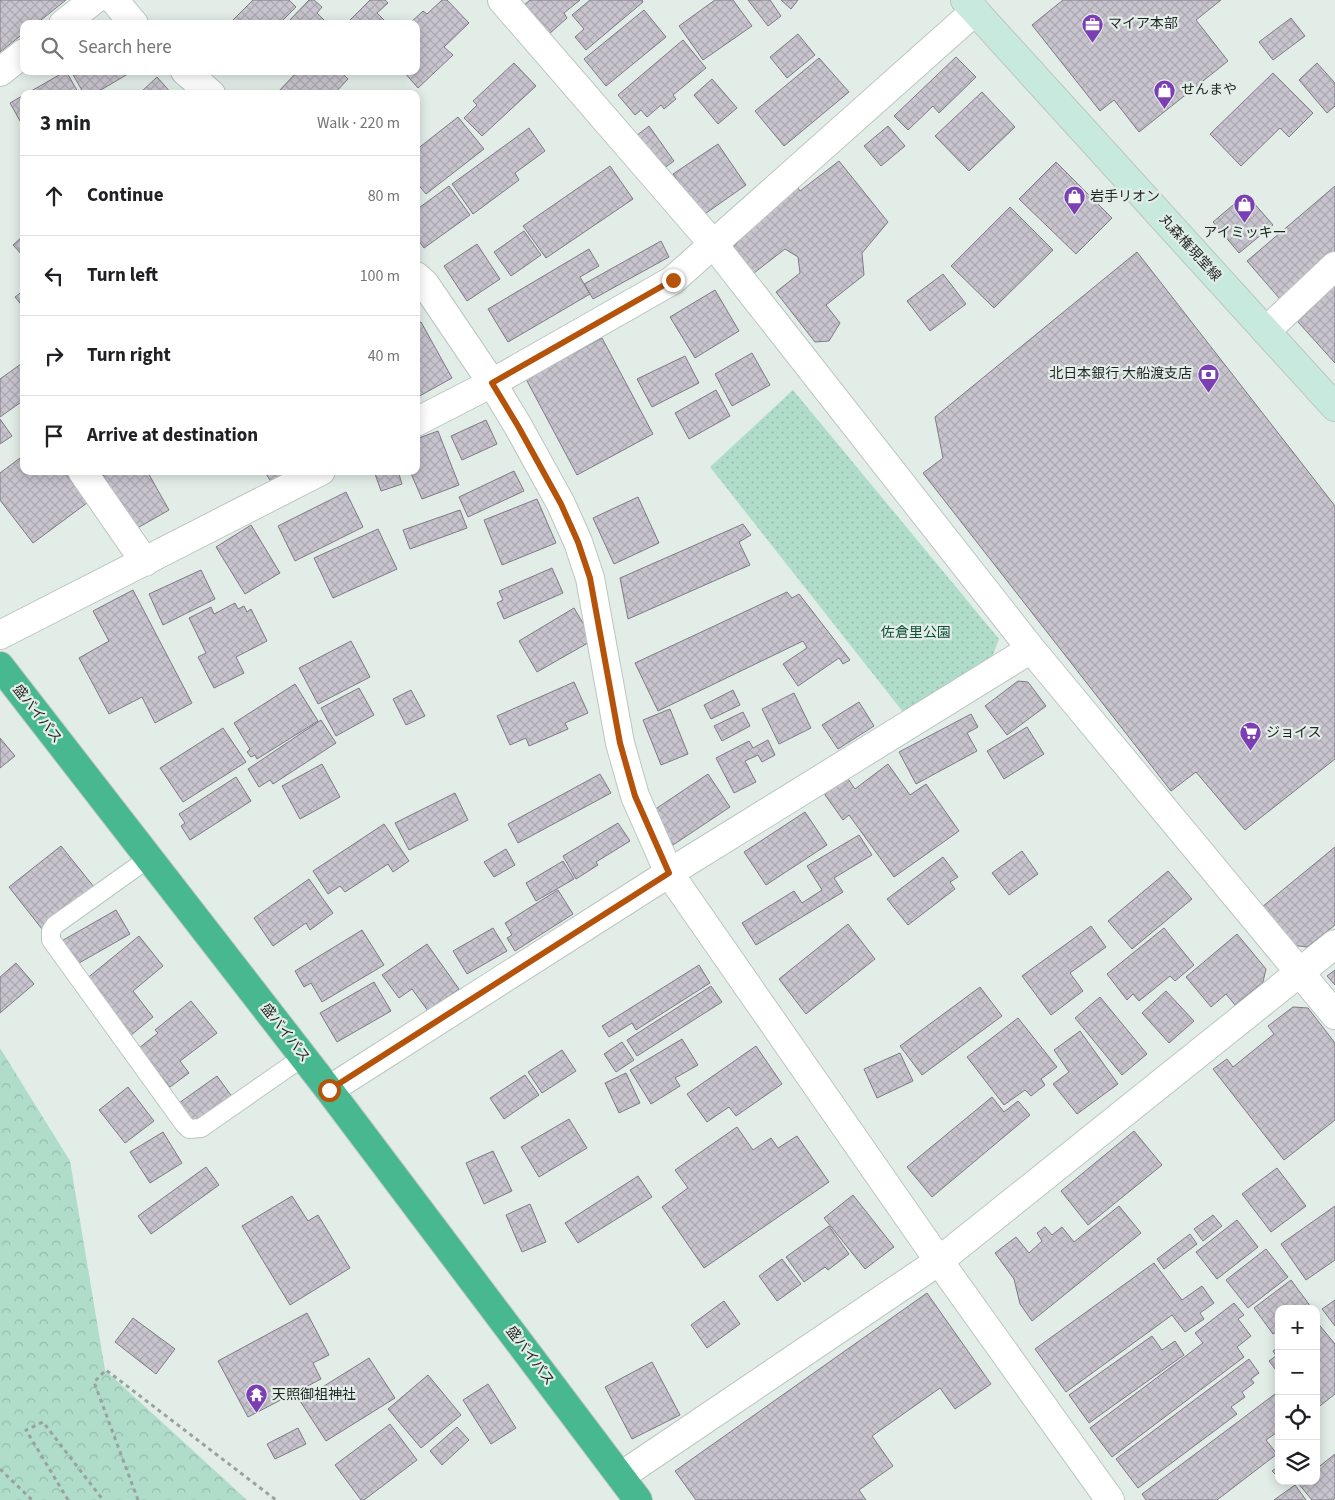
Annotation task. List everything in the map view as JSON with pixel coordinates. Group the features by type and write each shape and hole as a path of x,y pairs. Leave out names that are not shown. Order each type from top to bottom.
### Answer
{"highway":[{"name":"盛バイパス","path":"0,666 329,1090 638,1500"}],"main road":[{"name":"丸森権現堂線","path":"970,6 1335,407"}],"street":[{"path":"68,20 94,0"},
{"path":"114,0 131,20"},
{"path":"502,0 714,245 1031,649 1335,1015"},
{"path":"420,420 492,383 673,280 714,245 970,6"},
{"path":"0,72 20,57"},
{"path":"190,75 206,90"},
{"path":"1266,331 1335,266"},
{"path":"420,280 492,383 518,426 561,504 578,542 590,578 620,743 635,796 669,873 939,1261 1110,1500"},
{"path":"85,475 145,562"},
{"path":"0,636 313,475"},
{"path":"329,1090 669,873 1031,649"},
{"path":"621,1476 939,1261 1335,944"}],"lane":[{"path":"149,858 55,925 51,931 51,940 184,1124 190,1129 200,1128 303,1057"}],"path":[{"path":"138,1500 94,1382 106,1370 276,1500"},
{"path":"68,1500 26,1430 43,1422 103,1500"},
{"path":"0,1469 32,1500"}],"green space":[{"name":"佐倉里公園","path":"793,390 999,639 992,657 903,712 710,467"},
{"path":"0,1048 70,1161 105,1370 247,1500 0,1500"}],"building":[{"path":"0,0 66,0 41,20 20,20 20,36 0,52"},
{"path":"253,0 289,0 296,7 283,20 233,20"},
{"path":"309,0 314,0 322,7 317,13 324,20 290,20"},
{"path":"370,0 385,0 388,3 377,13 384,20 350,20"},
{"path":"442,0 447,0 469,23 444,47 453,55 418,88 407,75 420,75 420,20 413,20 423,11 427,14"},
{"path":"530,0 580,0 564,13 567,18 548,35 523,6"},
{"path":"590,0 642,0 643,2 586,50 575,37 584,29 572,15"},
{"path":"715,0 733,0 752,26 703,60 679,26"},
{"path":"748,0 770,0 781,16 768,26"},
{"path":"781,0 798,0 791,9"},
{"path":"1063,0 1221,0 1196,20 1228,61 1139,132 1114,100 1100,111 1032,25"},
{"path":"644,10 666,37 606,86 584,59"},
{"path":"1291,18 1305,36 1273,60 1259,42"},
{"path":"798,34 815,55 787,78 770,57"},
{"path":"683,40 706,68 673,95 676,99 664,109 661,105 647,117 641,110 635,115 618,95"},
{"path":"956,57 976,77 939,113 933,106 908,130 894,116"},
{"path":"819,58 849,92 784,146 755,111"},
{"path":"514,63 536,86 482,136 464,118 477,105 473,101"},
{"path":"1317,63 1335,83 1335,106 1327,113 1299,80"},
{"path":"1273,73 1313,113 1289,137 1280,128 1241,166 1210,134"},
{"path":"59,75 68,75 77,90 33,90"},
{"path":"73,75 126,75 101,90 82,90"},
{"path":"294,75 344,75 348,79 338,90 280,90"},
{"path":"157,77 168,90 143,90"},
{"path":"712,79 737,108 718,124 694,95"},
{"path":"982,92 1015,127 969,171 935,136"},
{"path":"20,97 20,121 10,103"},
{"path":"458,117 484,149 426,194 420,187 420,147"},
{"path":"649,126 674,161 660,171 636,136"},
{"path":"888,126 905,146 881,166 864,146"},
{"path":"529,128 545,151 515,173 519,180 473,214 452,184"},
{"path":"718,144 746,185 702,216 673,174"},
{"path":"839,161 888,222 862,253 864,275 826,305 840,323 829,341 815,342 776,292 800,273 798,257 785,249 754,273 734,247 755,217 796,185 800,191"},
{"path":"1056,162 1112,218 1076,254 1019,199"},
{"path":"610,166 633,199 546,258 523,226"},
{"path":"449,186 470,215 424,248 420,242 420,207"},
{"path":"1335,186 1335,252 1280,299 1247,261"},
{"path":"1246,194 1273,225 1239,253 1213,222"},
{"path":"1010,207 1053,250 994,308 951,266"},
{"path":"524,231 541,255 511,276 494,252"},
{"path":"20,239 20,253 13,245"},
{"path":"661,241 669,257 593,299 584,284"},
{"path":"477,244 500,279 467,301 444,266"},
{"path":"589,249 599,266 580,277 590,294 508,342 488,309"},
{"path":"1137,252 1335,506 1335,759 1245,830 1196,772 1171,791 923,473 943,458 935,417"},
{"path":"1335,272 1335,363 1290,313"},
{"path":"943,274 966,304 930,331 907,301"},
{"path":"715,290 739,331 695,358 670,317"},
{"path":"20,293 20,303 15,297"},
{"path":"420,323 452,378 420,396"},
{"path":"602,338 653,434 577,475 526,379"},
{"path":"752,353 770,385 732,406 715,374"},
{"path":"685,356 699,383 652,407 637,379"},
{"path":"20,365 20,403 0,417 0,379"},
{"path":"716,390 730,416 689,439 675,413"},
{"path":"0,419 12,436 0,444"},
{"path":"486,420 497,444 462,460 451,436"},
{"path":"438,431 459,485 422,499 412,475 420,475 420,438"},
{"path":"20,458 20,475 67,475 87,503 33,543 0,500 0,473"},
{"path":"514,471 524,491 468,517 459,497"},
{"path":"103,475 149,475 169,510 134,530"},
{"path":"267,475 285,475 272,483"},
{"path":"375,475 399,475 402,484 381,491"},
{"path":"346,492 363,527 295,561 278,526"},
{"path":"638,497 659,543 614,564 593,518"},
{"path":"537,499 556,543 502,565 484,520"},
{"path":"460,510 467,528 410,549 403,530"},
{"path":"743,524 751,535 739,542 750,565 628,619 620,578"},
{"path":"251,525 280,573 245,594 216,547"},
{"path":"378,529 397,569 333,598 314,558"},
{"path":"552,568 563,593 504,619 497,603 503,600 499,591"},
{"path":"201,570 215,599 163,625 149,594"},
{"path":"133,590 192,703 155,723 142,697 109,714 79,658 109,641 93,611"},
{"path":"787,592 792,598 799,594 850,660 843,664 839,658 798,686 783,664 807,648 803,641 658,711 635,663"},
{"path":"235,603 238,609 244,606 247,612 251,609 267,641 236,657 244,673 214,688 198,657 206,653 189,618 211,607 214,614"},
{"path":"574,608 593,640 537,672 519,641"},
{"path":"351,641 370,677 318,704 299,668"},
{"path":"1018,681 1028,682 1046,706 1007,735 985,706"},
{"path":"574,682 588,713 565,723 568,729 529,746 526,738 510,745 497,716"},
{"path":"295,684 318,721 257,759 255,755 251,757 247,752 250,749 234,723"},
{"path":"359,688 374,715 336,736 321,708"},
{"path":"411,690 425,716 406,725 393,699"},
{"path":"733,690 740,705 711,719 704,705"},
{"path":"794,693 811,728 779,744 762,709"},
{"path":"859,702 874,726 838,749 822,725"},
{"path":"670,709 688,754 661,765 643,720"},
{"path":"743,712 750,726 722,741 714,726"},
{"path":"971,714 978,727 967,733 977,751 916,784 899,752"},
{"path":"321,720 336,743 273,784 270,780 259,787 248,769"},
{"path":"1027,727 1044,754 1004,779 987,751"},
{"path":"223,728 246,762 183,802 160,768"},
{"path":"0,738 15,756 0,768"},
{"path":"768,740 775,755 762,762 758,755 745,761 756,782 734,793 716,758 749,741 753,748"},
{"path":"322,764 340,797 300,819 282,786"},
{"path":"888,764 910,795 926,784 959,831 894,877 849,815 843,820 823,792 846,776 855,789"},
{"path":"600,774 611,793 518,843 508,824"},
{"path":"708,774 730,807 673,845 651,812"},
{"path":"236,777 251,801 190,840 181,826 185,823 179,814"},
{"path":"455,793 468,820 409,850 395,823"},
{"path":"805,812 827,845 766,885 744,852"},
{"path":"618,823 630,841 596,862 598,865 576,879 563,856"},
{"path":"384,824 409,861 393,872 388,864 345,892 340,886 328,894 313,871"},
{"path":"859,835 872,855 834,878 843,892 756,945 742,923 794,891 802,903 822,890 807,866"},
{"path":"61,846 94,887 42,929 9,887"},
{"path":"1335,847 1335,925 1307,947 1291,945 1262,907"},
{"path":"506,849 515,865 494,877 484,862"},
{"path":"1022,851 1038,874 1009,895 992,873"},
{"path":"943,857 958,877 950,882 955,889 908,925 887,899"},
{"path":"563,861 574,879 536,901 526,883"},
{"path":"1168,871 1192,899 1132,949 1108,921"},
{"path":"309,879 333,913 310,930 306,923 273,946 254,918"},
{"path":"558,890 573,914 515,951 507,938 512,935 505,923"},
{"path":"116,910 130,934 72,967 58,943"},
{"path":"848,924 875,959 806,1014 779,979"},
{"path":"1091,926 1106,947 1070,973 1083,991 1051,1015 1022,976"},
{"path":"493,928 507,951 467,974 453,951"},
{"path":"1164,928 1194,965 1175,981 1170,976 1139,1001 1133,994 1127,1000 1107,974"},
{"path":"362,930 384,965 322,1002 311,983 304,987 295,971"},
{"path":"1237,934 1266,969 1263,982 1235,1005 1226,994 1211,1007 1186,977"},
{"path":"139,936 163,966 133,991 153,1017 130,1036 85,980"},
{"path":"427,944 459,989 428,1011 412,989 399,998 382,975"},
{"path":"16,963 34,984 0,1013 0,977"},
{"path":"699,965 710,983 636,1030 632,1023 609,1037 602,1026"},
{"path":"1335,970 1335,985 1327,976"},
{"path":"374,982 391,1011 337,1042 320,1013"},
{"path":"711,986 722,1002 637,1056 627,1040"},
{"path":"980,987 1002,1016 922,1075 900,1046"},
{"path":"1166,991 1194,1021 1169,1043 1142,1013"},
{"path":"1100,997 1147,1054 1122,1075 1075,1018"},
{"path":"191,1001 217,1033 180,1061 189,1073 170,1087 139,1048 158,1033 155,1030"},
{"path":"1293,1007 1308,1008 1335,1043 1335,1120 1284,1160 1213,1069 1227,1059 1233,1067 1274,1034 1268,1026"},
{"path":"1018,1018 1057,1067 1041,1079 1045,1085 1031,1096 1025,1090 1004,1105 967,1057"},
{"path":"1080,1031 1118,1084 1077,1114 1053,1084 1069,1072 1054,1050"},
{"path":"682,1039 698,1065 675,1078 680,1086 651,1104 630,1070"},
{"path":"622,1042 634,1060 616,1072 604,1054"},
{"path":"756,1046 782,1084 736,1116 729,1107 707,1122 687,1094"},
{"path":"562,1050 576,1071 542,1093 528,1072"},
{"path":"900,1053 913,1081 877,1098 864,1069"},
{"path":"626,1073 640,1103 619,1113 605,1083"},
{"path":"525,1075 539,1095 504,1119 490,1098"},
{"path":"217,1076 233,1098 194,1125 179,1103"},
{"path":"128,1087 154,1121 125,1143 99,1110"},
{"path":"992,1097 1004,1112 1018,1101 1030,1115 932,1197 907,1167"},
{"path":"569,1119 587,1148 539,1177 521,1147"},
{"path":"737,1127 753,1150 771,1138 778,1148 797,1136 829,1182 704,1268 662,1207 688,1188 675,1170"},
{"path":"1134,1131 1162,1165 1088,1225 1061,1191"},
{"path":"163,1132 182,1163 150,1183 130,1152"},
{"path":"493,1151 512,1191 484,1204 466,1163"},
{"path":"206,1167 219,1185 151,1234 138,1216"},
{"path":"1277,1168 1306,1206 1271,1232 1242,1194"},
{"path":"638,1176 652,1197 578,1243 565,1223"},
{"path":"853,1195 894,1247 865,1269 824,1218"},
{"path":"292,1196 308,1221 318,1215 350,1268 290,1305 242,1226"},
{"path":"530,1204 546,1242 522,1252 506,1215"},
{"path":"1119,1206 1141,1233 1032,1321 1020,1304 1014,1279 995,1253 1016,1237 1029,1253 1042,1241 1037,1233 1045,1227 1052,1235 1062,1227 1074,1242"},
{"path":"1335,1206 1335,1260 1306,1280 1281,1244"},
{"path":"1213,1215 1222,1226 1203,1241 1194,1229"},
{"path":"1237,1220 1258,1247 1217,1279 1196,1252"},
{"path":"829,1226 849,1254 828,1270 825,1267 804,1282 786,1257"},
{"path":"1190,1234 1197,1244 1164,1269 1157,1259"},
{"path":"1266,1249 1288,1277 1248,1308 1226,1280"},
{"path":"782,1259 801,1284 777,1301 759,1276"},
{"path":"1154,1263 1182,1300 1202,1286 1214,1303 1200,1313 1204,1319 1185,1332 1172,1315 1066,1392 1035,1349"},
{"path":"1291,1280 1310,1305 1275,1305 1275,1333 1273,1334 1254,1308"},
{"path":"927,1293 991,1384 955,1409 940,1388 872,1436 893,1466 859,1490 866,1500 696,1500 675,1471"},
{"path":"1335,1300 1335,1326 1322,1309"},
{"path":"724,1301 740,1324 707,1348 691,1325"},
{"path":"1234,1303 1244,1315 1238,1319 1251,1336 1237,1347 1244,1357 1112,1457 1090,1428 1203,1343 1195,1333"},
{"path":"307,1313 329,1355 313,1363 321,1379 248,1417 218,1361"},
{"path":"133,1318 175,1349 156,1374 115,1342"},
{"path":"1320,1326 1335,1344 1335,1394 1320,1406"},
{"path":"1152,1336 1162,1350 1175,1341 1184,1355 1089,1423 1069,1395"},
{"path":"1275,1357 1275,1369 1269,1361"},
{"path":"369,1358 395,1398 326,1441 300,1401"},
{"path":"1249,1359 1259,1373 1251,1379 1254,1383 1242,1392 1245,1397 1231,1407 1237,1414 1138,1488 1116,1459"},
{"path":"652,1362 680,1415 632,1439 605,1387"},
{"path":"428,1375 461,1415 421,1448 388,1409"},
{"path":"488,1384 516,1428 491,1444 463,1400"},
{"path":"1275,1394 1275,1434 1266,1440 1275,1451 1275,1456 1217,1500 1146,1500 1142,1494"},
{"path":"390,1424 417,1460 364,1500 361,1500 335,1465"},
{"path":"457,1427 469,1440 442,1465 430,1451"},
{"path":"298,1428 306,1444 275,1459 267,1444"},
{"path":"1335,1454 1335,1498 1333,1500 1312,1500 1300,1485 1320,1485 1320,1466"},
{"path":"1295,1485 1306,1500 1274,1500"}],"place":[{"name":"マイア本部","path":"1092,43"},
{"name":"せんまや","path":"1165,109"},
{"name":"岩手リオン","path":"1074,216"},
{"name":"アイミッキー","path":"1245,224"},
{"name":"北日本銀行 大船渡支店","path":"1208,393"},
{"name":"ジョイス","path":"1250,752"},
{"name":"天照御祖神社","path":"256,1414"}],"route":[{"path":"329,1090 669,873 635,796 620,743 590,578 578,542 561,504 492,383 673,280"}]}
